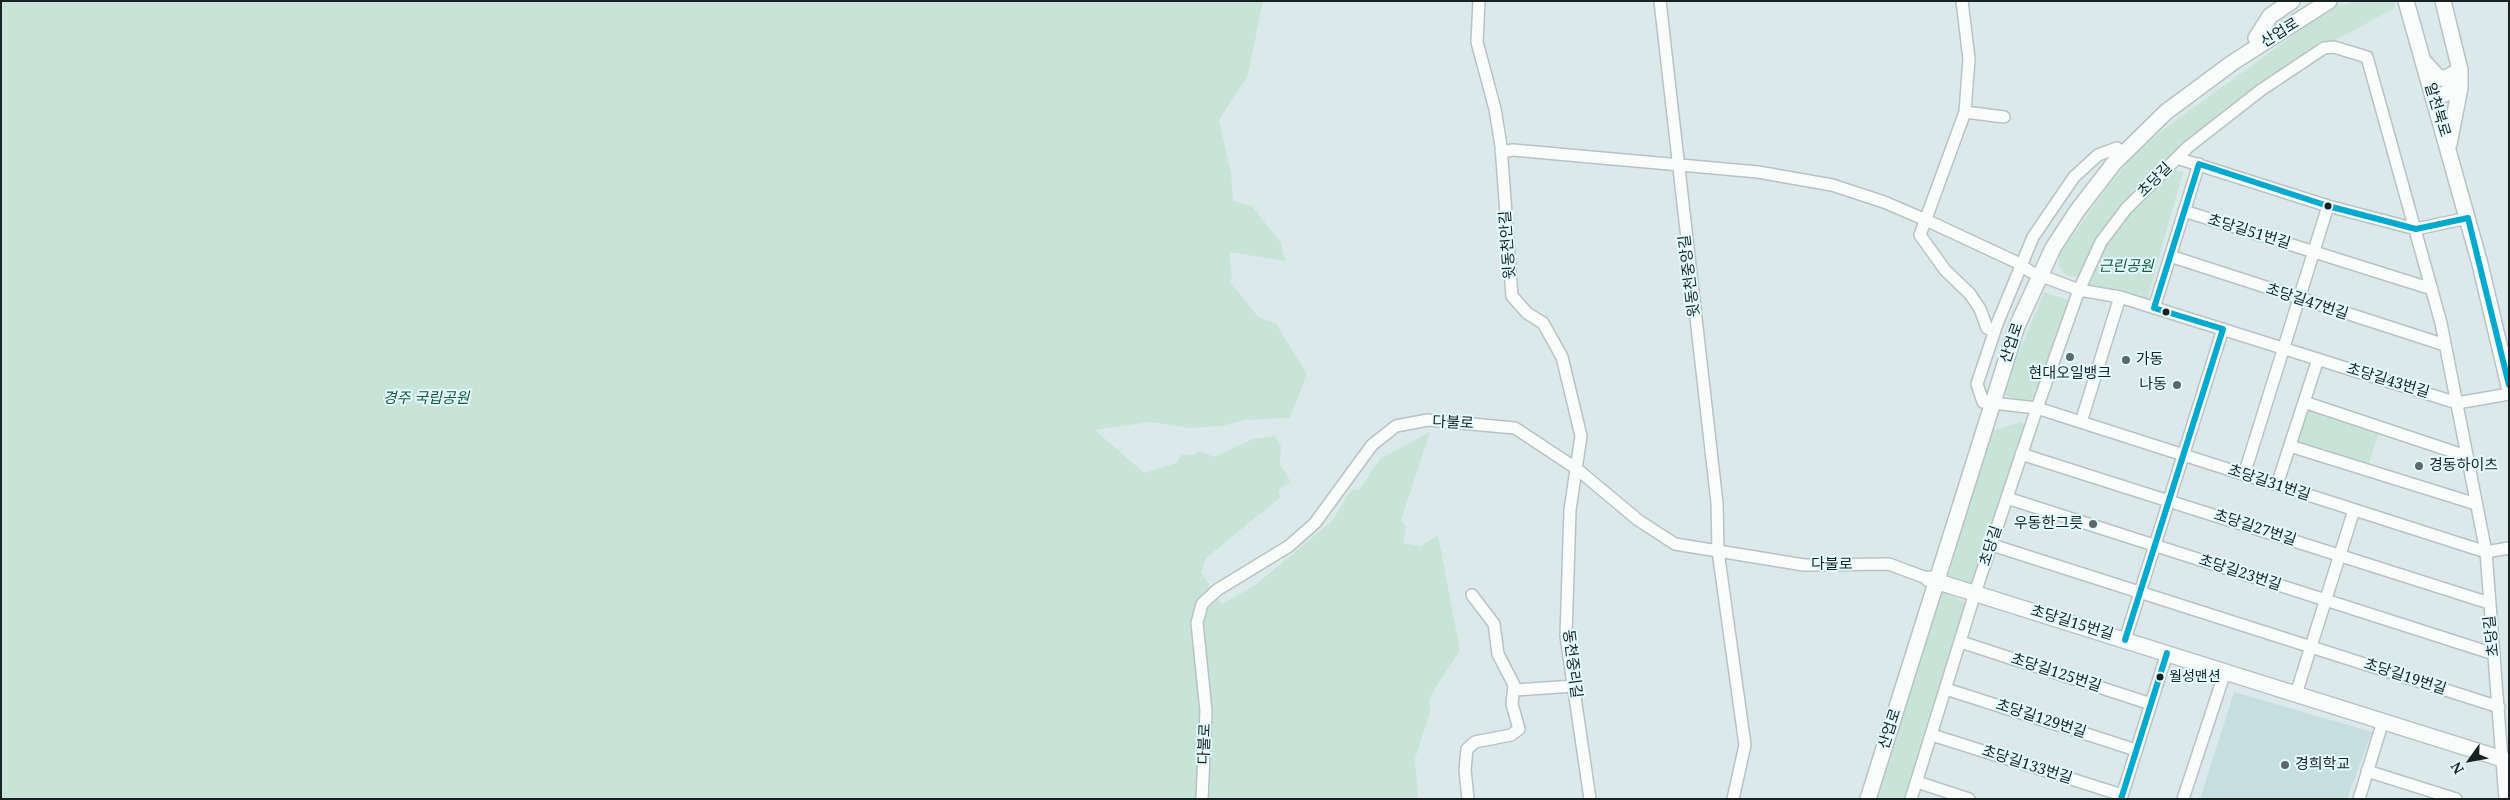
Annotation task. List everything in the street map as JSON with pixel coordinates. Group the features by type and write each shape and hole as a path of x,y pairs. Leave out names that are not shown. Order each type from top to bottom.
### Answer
{"street":[{"name":"윗동천안길","path":"1479,1 1477,42 1495,109 1501,152 1512,296 1527,313 1542,323 1562,357 1581,436 1577,469"},
{"name":"윗동천중앙길","path":"1660,1 1678,149 1677,165 1717,502 1718,551 1745,745 1733,799"},
{"path":"1962,1 1969,76 1965,112 1920,235 1944,270 1970,294 1980,309 1987,328 1994,332"},
{"path":"2256,38 2270,16 2292,1"},
{"name":"산업로","path":"1868,799 1987,402 2008,322 2031,270 2046,242 2104,162 2156,109 2187,84 2311,1"},
{"name":"산업로","path":"2031,270 2114,163 2138,138 2198,87 2329,1"},
{"name":"알천북로","path":"2406,1 2468,218 2509,386"},
{"path":"2443,1 2460,70 2460,88 2449,147"},
{"name":"초당길","path":"1911,799 1975,593 2021,454 2079,290 2101,242 2126,209 2178,158 2261,90 2324,48 2334,47 2367,57 2416,229 2445,345 2486,552 2489,603 2505,760 2505,799"},
{"path":"2422,60 2439,78 2446,78 2460,70"},
{"path":"2434,98 2446,94 2460,70"},
{"path":"1965,112 2004,117"},
{"name":"초당길43번길","path":"1501,152 1514,150 1758,172 1832,186 1884,202 2031,270 2079,290 2120,297 2457,402"},
{"path":"2178,158 2328,206 2416,229 2468,218"},
{"path":"2154,308 2199,164"},
{"path":"2244,475 2328,206"},
{"name":"초당길51번길","path":"2184,212 2432,289"},
{"name":"초당길47번길","path":"2170,256 2299,300 2445,345"},
{"path":"1987,402 1977,384 1994,332 2031,270"},
{"path":"2081,422 2120,297"},
{"path":"2125,640 2223,329"},
{"path":"2277,485 2318,359"},
{"path":"2457,402 2509,394"},
{"name":"초당길31번길","path":"1987,402 2037,408 2486,552"},
{"path":"2304,402 2466,456"},
{"name":"다불로","path":"1202,799 1206,711 1197,623 1202,604 1217,590 1289,546 1316,523 1372,445 1396,426 1428,420 1515,428 1577,469 1638,520 1675,544 1804,565 1889,564 1934,580"},
{"path":"2290,446 2476,504"},
{"name":"초당길27번길","path":"2021,454 2489,603"},
{"name":"동천중리길","path":"1577,469 1570,510 1566,636 1590,799"},
{"name":"초당길23번길","path":"2007,498 2494,654"},
{"path":"2296,694 2354,510"},
{"name":"초당길19번길","path":"1992,545 2499,707"},
{"path":"2486,552 2509,548"},
{"name":"산업로","path":"1860,799 1934,580"},
{"name":"초당길15번길","path":"1934,580 2505,760"},
{"path":"1468,799 1465,770 1467,749 1476,742 1518,732 1519,726 1512,704 1515,690 1512,678 1498,654 1494,624 1472,594"},
{"name":"초당길125번길","path":"1961,642 2151,704"},
{"path":"2121,797 2167,653"},
{"path":"2183,799 2225,672"},
{"path":"1515,690 1574,686"},
{"name":"초당길129번길","path":"1946,689 2136,750"},
{"path":"2359,799 2383,721"},
{"name":"초당길133번길","path":"1932,735 2121,797"},
{"path":"2367,771 2456,799"},
{"path":"1917,782 1969,799"}],"shaded area":[{"name":"경희학교","path":"2234,692 2372,732 2347,799 2200,799"}],"green space":[{"name":"경주 국립공원","path":"1,1 1263,1 1248,75 1219,120 1231,173 1233,201 1252,206 1281,243 1285,261 1229,252 1232,280 1230,281 1258,317 1276,324 1307,374 1290,418 1245,420 1221,426 1189,428 1150,422 1095,430 1144,473 1176,463 1181,455 1194,455 1200,451 1214,457 1253,439 1275,436 1281,446 1280,465 1291,482 1278,490 1281,497 1206,558 1201,572 1222,604 1254,586 1332,521 1352,489 1359,490 1380,459 1430,432 1401,520 1406,527 1403,543 1421,546 1438,535 1460,650 1431,695 1429,704 1431,709 1415,759 1418,799 1,799"},
{"path":"2353,1 2394,1 2395,8 2324,46 2175,152 2142,185 2079,278 2066,275 2059,267 2059,255 2130,159 2164,129 2335,5 2347,4"},
{"name":"근린공원","path":"2171,169 2183,172 2146,304 2084,283 2106,246 2133,210"},
{"path":"2044,292 2068,300 2069,305 2032,401 2025,403 2005,395 2003,391"},
{"path":"2307,409 2379,432 2367,469 2295,445"},
{"path":"2022,421 2024,425 1975,581 1969,584 1948,577 1947,573 1993,431"},
{"path":"1944,592 1965,602 1967,606 1906,799 1875,799 1939,593"}],"transit line":[{"path":"2199,164 2328,206 2416,229 2468,218"},
{"path":"2154,308 2199,164"},
{"path":"2468,218 2509,385"},
{"path":"2154,308 2223,329"},
{"path":"2125,640 2223,329"},
{"path":"2121,799 2167,653"}],"place":[{"name":"현대오일뱅크","path":"2070,357"},
{"name":"가동","path":"2126,360"},
{"name":"나동","path":"2177,385"},
{"name":"경동하이츠","path":"2419,466"},
{"name":"우동한그릇","path":"2093,524"},
{"name":"월성맨션","path":"2160,677"},
{"name":"경희학교","path":"2285,765"}]}
